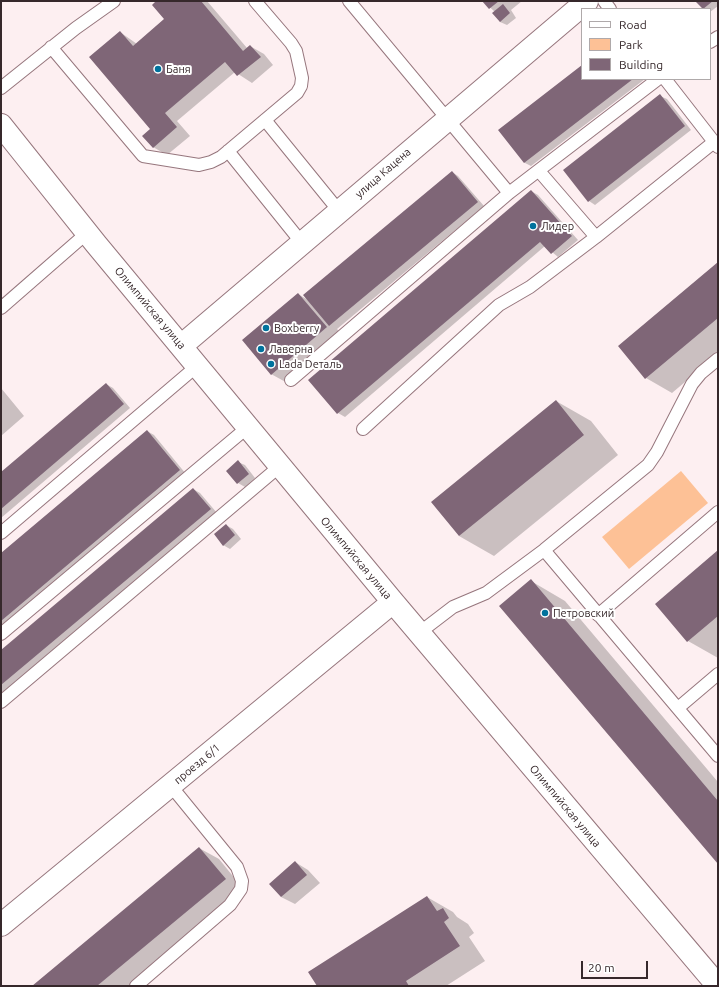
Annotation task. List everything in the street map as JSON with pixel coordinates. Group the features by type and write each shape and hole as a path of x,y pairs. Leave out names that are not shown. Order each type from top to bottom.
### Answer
{"street":[{"name":"улица Кацена","path":"181,346 446,119 587,1"},
{"name":"Олимпийская улица","path":"1,125 87,233 393,602 718,986"},
{"name":"проезд 6/1","path":"1,925 393,602"}],"lane":[{"path":"1,88 51,47 114,1"},
{"path":"51,47 143,156 199,165 211,162 228,150 297,93 301,86 302,78 296,52 291,43 255,1"},
{"path":"349,1 446,119 509,192"},
{"path":"291,380 509,192 539,171 657,80"},
{"path":"363,429 499,305 530,288 716,145 666,80"},
{"path":"265,120 339,211"},
{"path":"228,150 302,243"},
{"path":"539,171 596,237"},
{"path":"1,308 87,233"},
{"path":"419,633 453,607 486,593 544,550 648,465 657,452 692,384 701,373 718,359"},
{"path":"1,533 197,366"},
{"path":"1,634 248,427"},
{"path":"1,702 280,466"},
{"path":"598,616 718,512"},
{"path":"544,550 598,616 718,756"},
{"path":"678,708 718,674"},
{"path":"136,986 230,904 241,889 242,881 237,867 171,786"}],"green space":[{"path":"681,471 708,503 629,569 602,537"}],"building":[{"name":"Баня","path":"156,1 201,1 243,51 250,45 261,57 237,76 225,62 165,113 177,127 153,148 142,136 150,129 89,57 120,31 133,46 164,19 152,5"},
{"path":"482,1 499,1 489,9"},
{"path":"695,1 713,1 704,8 702,8"},
{"path":"503,4 510,13 500,22 492,13"},
{"path":"581,66 581,80 632,80 524,163 498,130"},
{"path":"660,94 685,126 588,202 563,170"},
{"path":"452,171 478,202 329,326 303,295"},
{"path":"531,190 572,236 551,254 540,242 337,414 308,380"},
{"path":"718,262 718,318 645,379 618,346"},
{"path":"298,293 327,327 271,375 242,340"},
{"path":"106,383 124,404 1,509 1,472"},
{"path":"556,400 584,435 459,536 431,502"},
{"path":"147,430 180,470 1,621 1,553"},
{"path":"238,460 249,474 237,484 226,471"},
{"path":"193,488 211,509 1,685 1,650"},
{"path":"226,524 235,535 223,546 214,534"},
{"path":"718,550 718,616 687,642 655,604"},
{"path":"531,579 718,801 718,864 499,606"},
{"path":"199,847 226,879 97,986 32,986"},
{"path":"295,861 307,875 281,897 269,884"},
{"path":"427,896 437,911 443,908 449,918 444,922 460,946 406,981 409,986 317,986 308,972"}],"place":[{"name":"Баня","path":"158,69"},
{"name":"Лидер","path":"533,226"},
{"name":"Boxberry","path":"266,328"},
{"name":"Лаверна","path":"261,349"},
{"name":"Lada Dеталь","path":"271,364"},
{"name":"Петровский","path":"545,613"}]}
